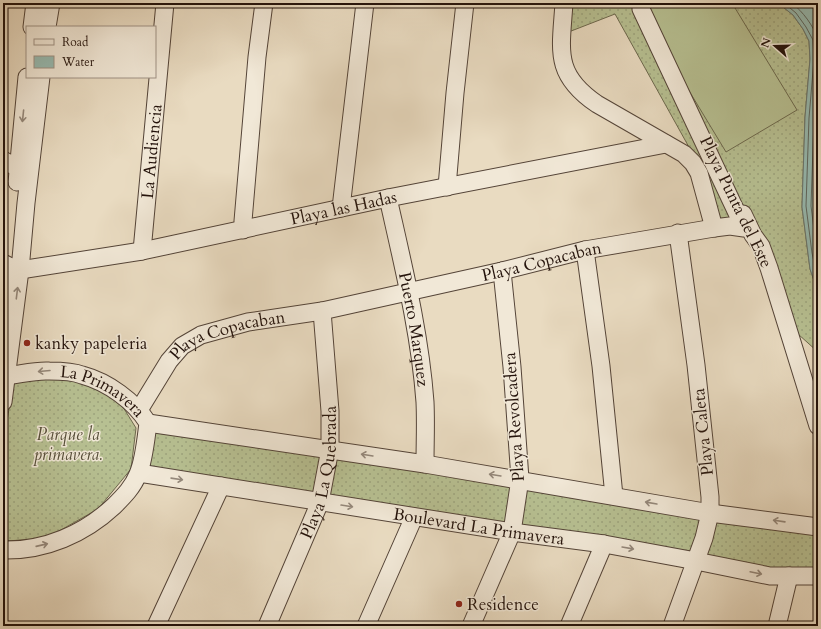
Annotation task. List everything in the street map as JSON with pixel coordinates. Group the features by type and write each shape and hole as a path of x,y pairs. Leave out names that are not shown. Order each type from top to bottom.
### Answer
{"street":[{"path":"32,26 35,3"},
{"path":"47,26 51,3"},
{"name":"La Audiencia","path":"142,252 165,3"},
{"path":"244,230 243,221 257,57 264,3"},
{"path":"342,208 365,3"},
{"path":"447,187 465,3"},
{"name":"Playa Punta del Este","path":"564,3 561,47 563,65 571,81 586,97 684,154 693,163 699,173 714,228"},
{"name":"Playa Punta del Este","path":"641,9 753,235 761,246 818,426"},
{"name":"Playa Copacaban","path":"143,417 168,361 182,346 201,335 248,322 322,311 502,271 585,250 714,228 730,226 744,228 641,9"},
{"path":"24,172 28,78"},
{"path":"3,309 11,266 24,172 41,78"},
{"name":"Playa las Hadas","path":"11,266 142,252 388,198 666,144"},
{"path":"3,160 24,172"},
{"name":"Puerto Marquez","path":"388,198 408,291 418,351 425,403 424,464"},
{"name":"Playa Caleta","path":"672,626 696,561 710,513 710,497 696,364 678,233"},
{"path":"585,250 601,366 614,496"},
{"path":"3,402 11,266"},
{"name":"Playa Revolcadera","path":"471,626 512,532 520,479 512,367 502,271"},
{"name":"Playa La Quebrada","path":"267,626 320,502 330,449 330,411 322,311"},
{"name":"La Primavera","path":"3,550 20,549 49,544 69,537 106,514 125,495 139,473 143,417 119,393 82,374 47,371 5,375"},
{"path":"143,417 330,449 520,479 710,513 818,526"},
{"name":"Boulevard La Primavera","path":"139,473 512,532 604,544 770,576 818,576"},
{"path":"156,626 220,486"},
{"path":"366,626 414,517"},
{"path":"569,626 604,544"},
{"path":"777,626 789,576"}],"green space":[{"path":"567,3 778,3 793,15 809,41 810,59 805,117 802,207 810,269 818,292 818,352 798,334 760,232 717,224 690,149 615,14 566,33"},
{"path":"636,3 732,3 797,110 726,152"},
{"name":"Parque la primavera.","path":"31,377 83,378 118,399 136,428 131,469 98,509 45,539 3,541 3,431 6,425 13,382"},
{"path":"152,429 818,529 818,575 150,471 145,463"}],"water":[{"path":"778,3 818,3 818,292 810,269 802,207 805,117 810,59 809,41 793,15"}],"place":[{"name":"kanky papeleria","path":"27,343"},
{"name":"Residence","path":"459,604"}]}
